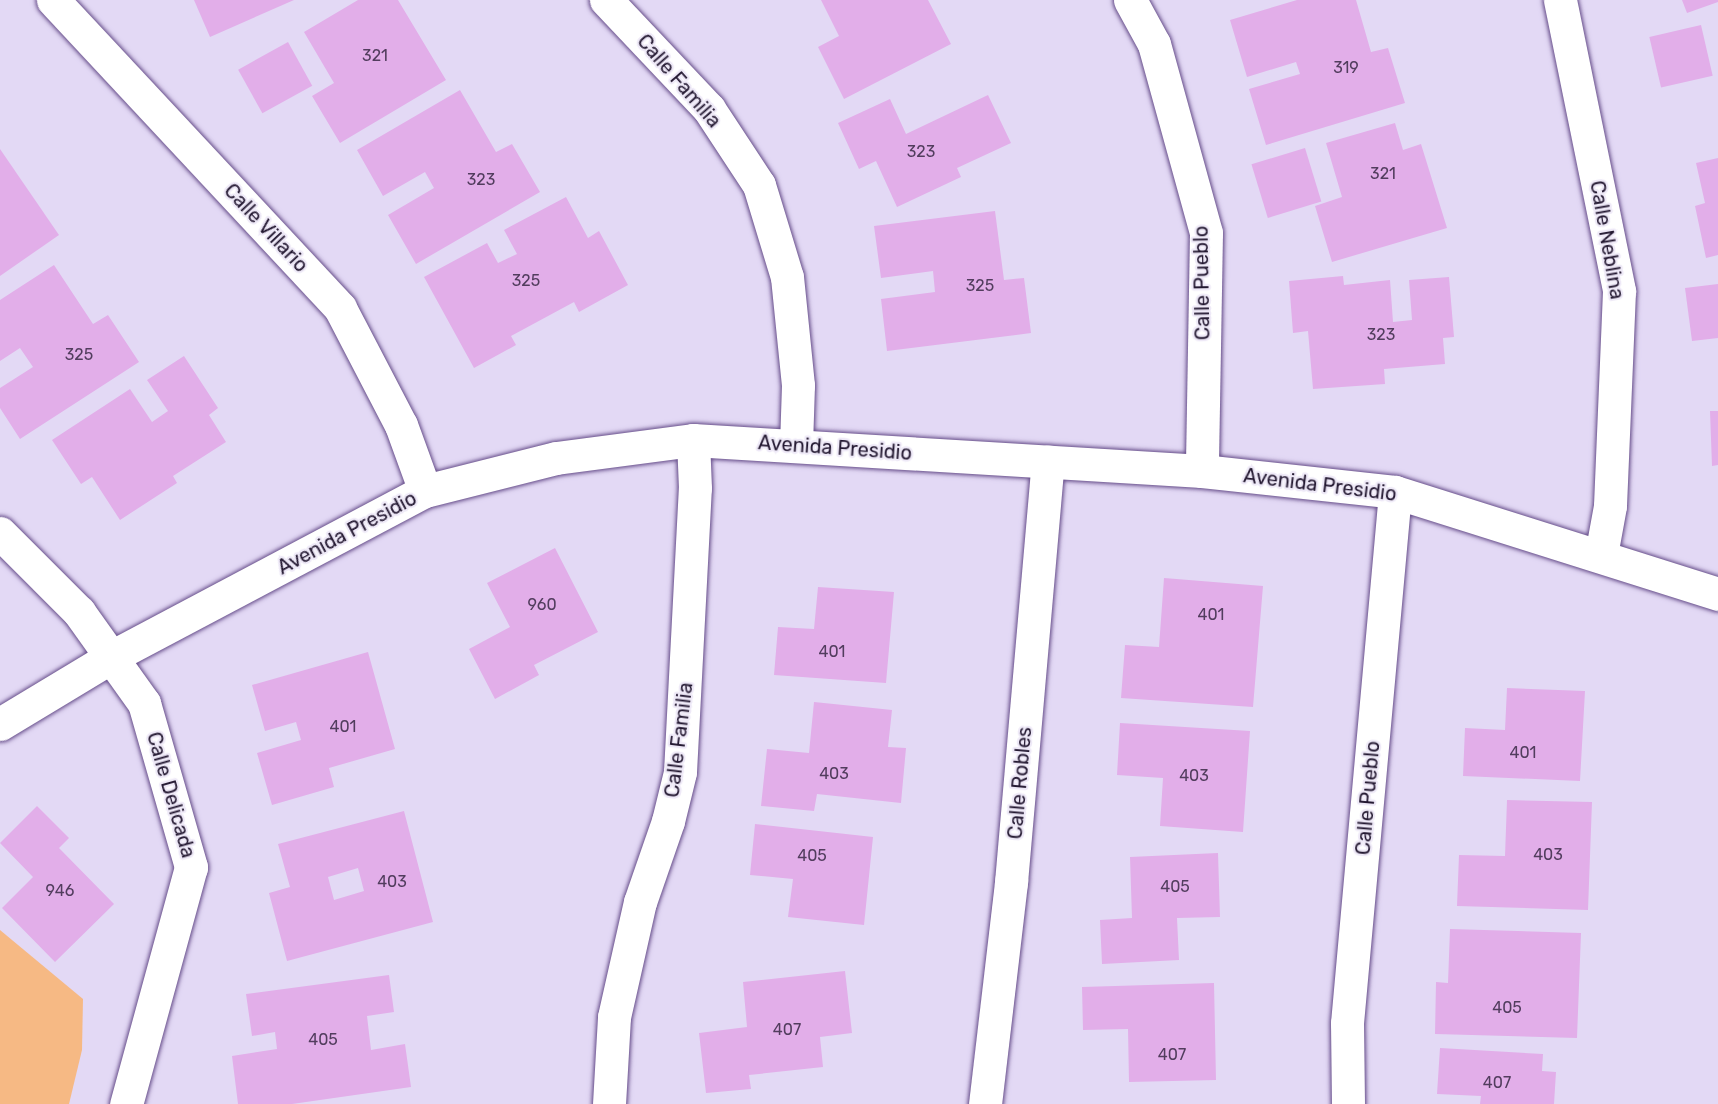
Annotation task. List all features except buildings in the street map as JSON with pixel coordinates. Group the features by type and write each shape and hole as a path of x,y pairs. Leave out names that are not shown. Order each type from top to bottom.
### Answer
{"street":[{"name":"Calle Villario","path":"53,0 340,308 401,424 425,491"},
{"name":"Calle Familia","path":"606,0 708,109 759,185 787,277 798,385 796,445"},
{"name":"Calle Pueblo","path":"1130,0 1154,44 1206,233 1202,471"},
{"name":"Calle Neblina","path":"1560,0 1619,291 1610,506 1601,555"},
{"name":"Avenida Presidio","path":"0,724 111,657 425,491 556,458 693,440 1202,471 1395,492 1601,555 1718,594"},
{"name":"Calle Familia","path":"609,1104 614,1017 640,902 668,821 680,772 694,511 693,440"},
{"name":"Calle Robles","path":"985,1104 1011,882 1048,462"},
{"name":"Calle Pueblo","path":"1348,1104 1347,1023 1395,492"},
{"name":"Calle Delicada","path":"0,532 79,612 144,703 191,867 126,1104"}],"shaded area":[{"path":"0,930 83,999 82,1050 69,1104 0,1104"}]}
